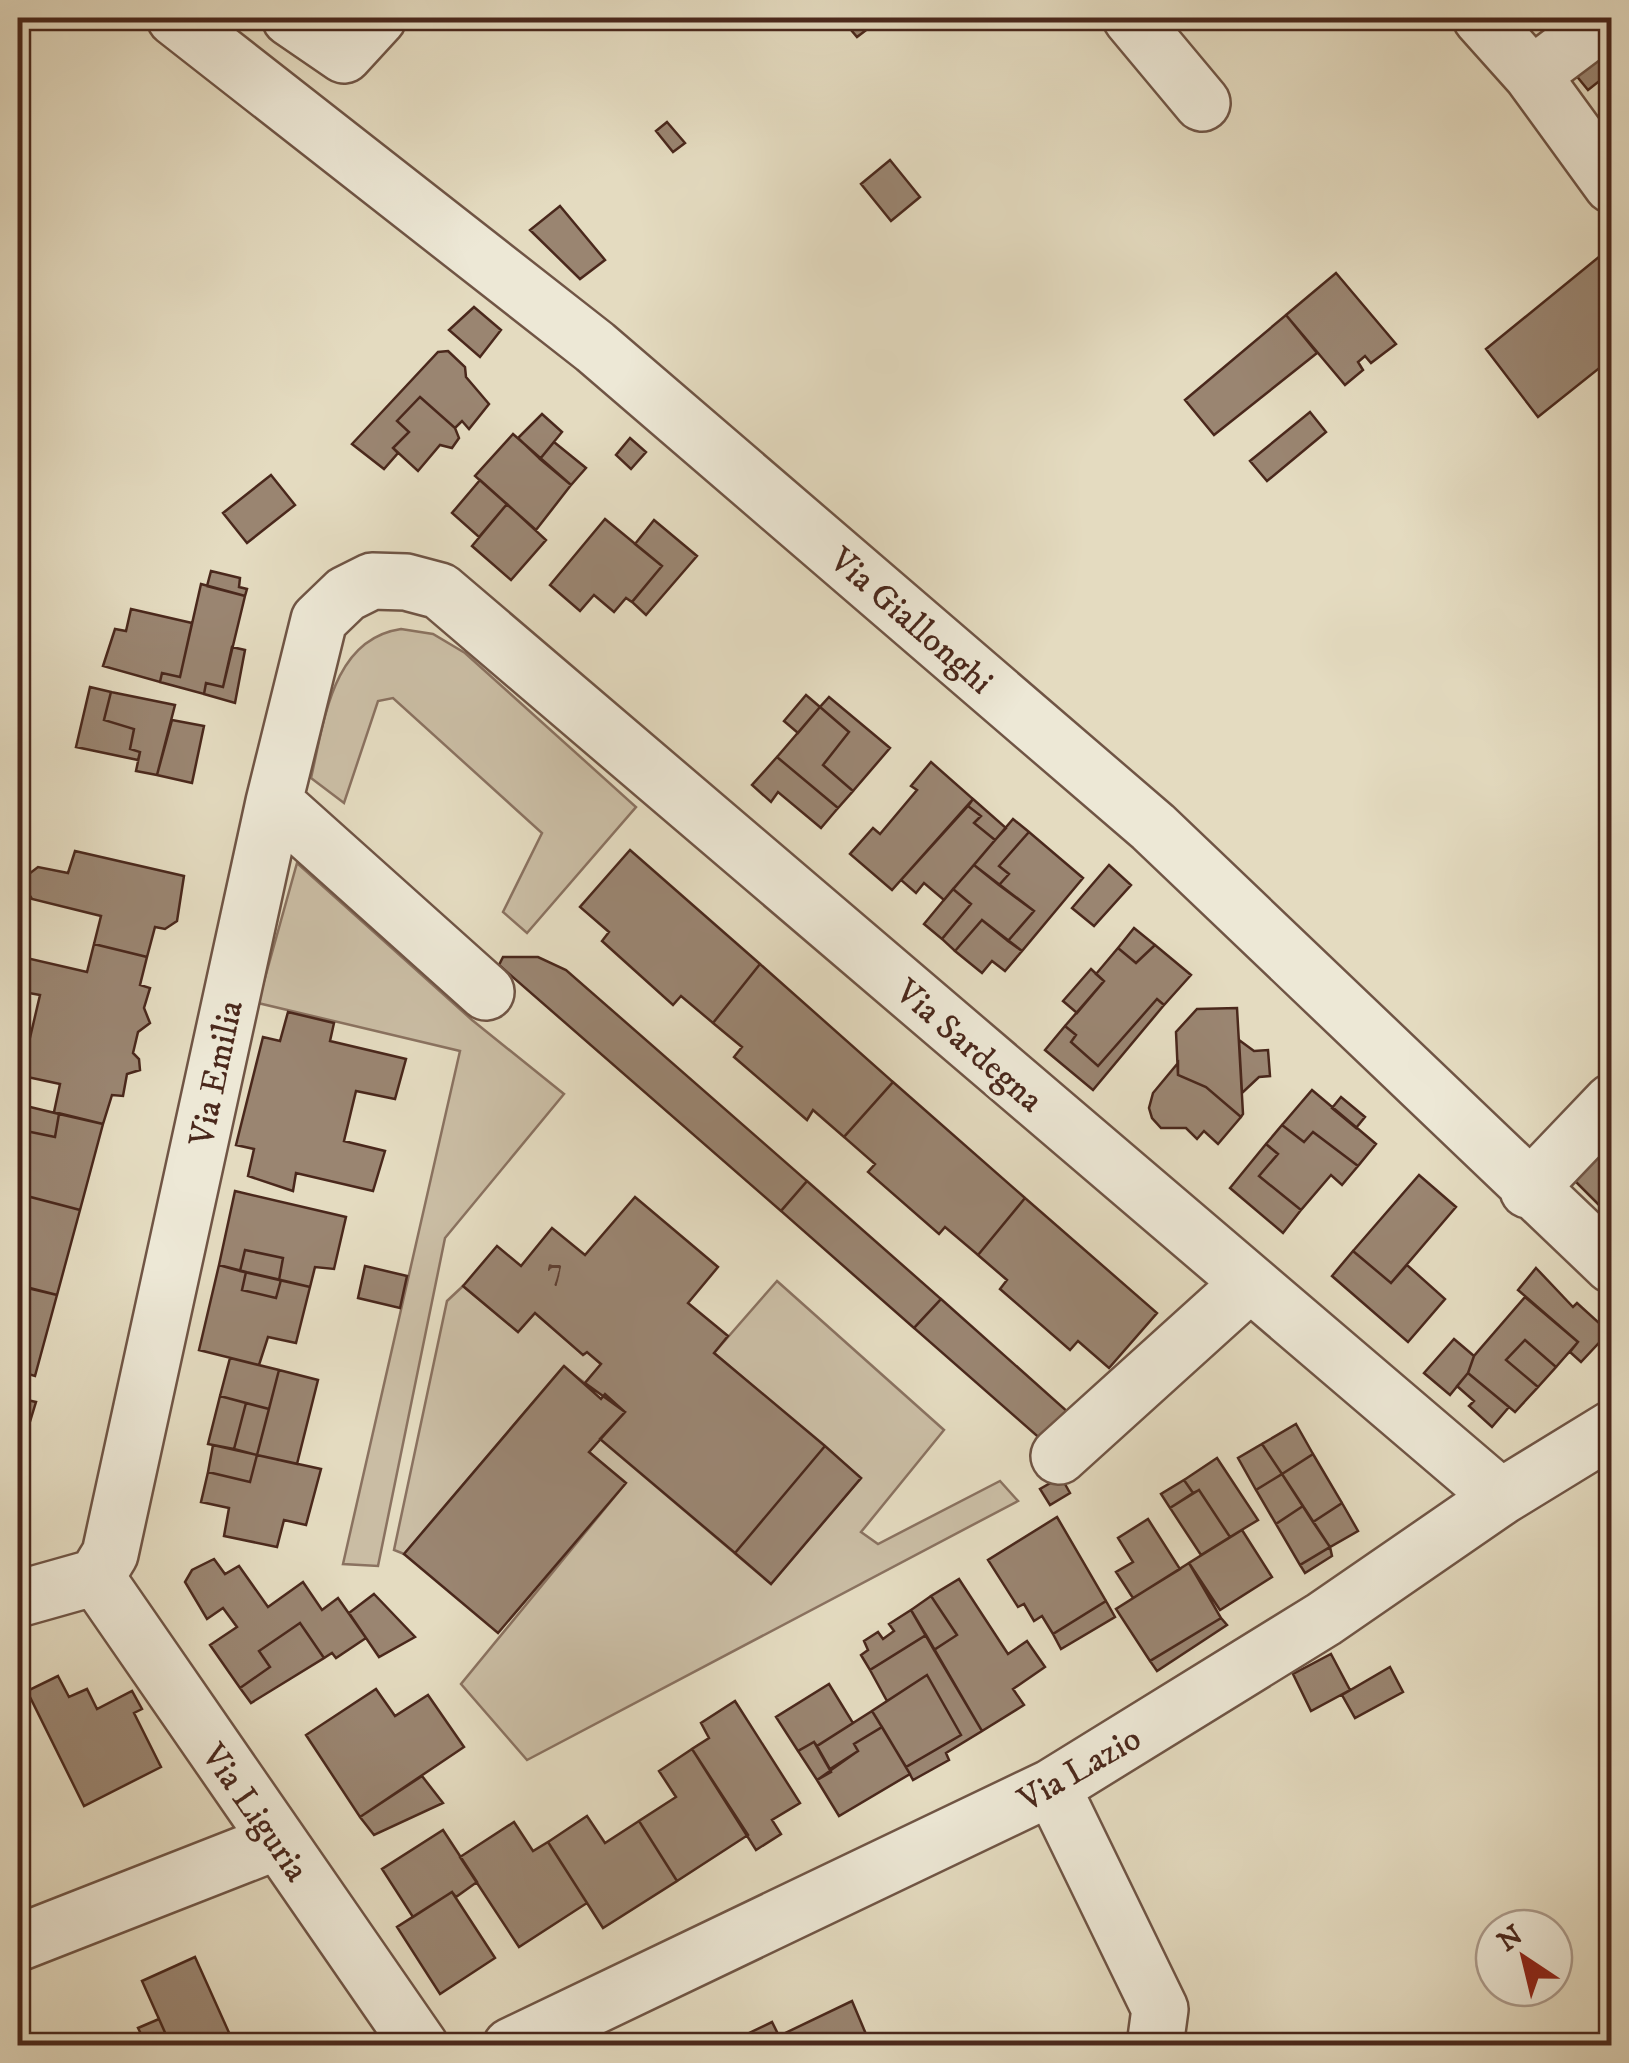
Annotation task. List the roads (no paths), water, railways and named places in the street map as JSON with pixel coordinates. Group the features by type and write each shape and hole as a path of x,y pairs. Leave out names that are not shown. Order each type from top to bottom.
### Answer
{"street":[{"path":"290,18 344,55 378,18"},
{"path":"1130,18 1202,103"},
{"path":"1481,18 1532,75 1612,185"},
{"path":"1532,75 1608,18"},
{"name":"Via Giallonghi","path":"208,28 595,346 1152,826 1528,1190 1612,1265"},
{"name":"Via Emilia","path":"96,1577 110,1554 274,802 319,620 346,594 372,581 406,582 440,592"},
{"name":"Via Sardegna","path":"440,592 1500,1497"},
{"path":"274,802 486,992"},
{"path":"1528,1190 1612,1102"},
{"path":"1058,1456 1249,1284"},
{"name":"Via Lazio","path":"512,2046 1052,1788 1324,1619 1500,1497 1612,1429"},
{"path":"18,1599 96,1577"},
{"name":"Via Liguria","path":"96,1577 420,2046"},
{"path":"1052,1788 1160,2009 1155,2046"},
{"path":"18,1943 276,1842"}]}
